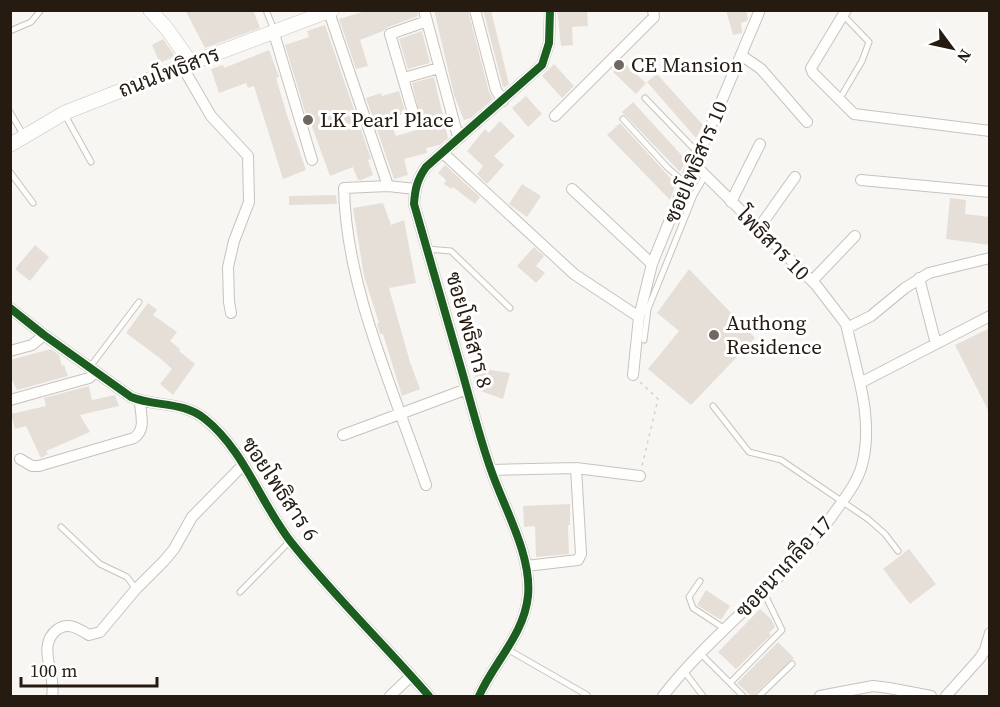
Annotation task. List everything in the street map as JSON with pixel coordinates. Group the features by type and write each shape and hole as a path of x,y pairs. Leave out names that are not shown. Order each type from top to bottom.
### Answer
{"street":[{"path":"150,10 176,39 211,116 248,156 249,202 234,241 228,267 231,313"},
{"path":"475,10 496,90 503,101"},
{"path":"426,485 373,335 353,266 344,188 388,186 415,189 426,167 503,101 536,71 546,58 550,10"},
{"path":"555,116 654,17 653,10"},
{"name":"ซอยโพธิสาร 10","path":"633,375 639,317 652,264 760,10"},
{"path":"330,11 388,186"},
{"name":"ถนนโพธิสาร","path":"10,145 64,113 330,11"},
{"path":"845,13 811,68 813,73 854,114 990,131"},
{"path":"399,120 414,116 390,34 426,16 457,133 460,137"},
{"path":"274,33 312,160"},
{"path":"741,55 761,69 807,122"},
{"path":"404,78 439,68"},
{"path":"731,202 760,144"},
{"path":"443,153 574,274 639,317"},
{"name":"โพธิสาร 10","path":"696,159 705,176 812,281 843,319 861,383"},
{"path":"758,229 795,177"},
{"path":"861,180 990,192"},
{"name":"ซอยโพธิสาร 8","path":"415,189 414,204 467,389 491,470 528,576 528,598 518,630 478,696"},
{"path":"572,189 652,264"},
{"path":"812,281 855,236"},
{"path":"847,328 886,306 929,273 990,258"},
{"path":"919,279 936,344"},
{"name":"ซอยโพธิสาร 6","path":"10,308 124,392 140,400 182,406 204,418 224,437 290,541 429,696"},
{"path":"861,383 990,316"},
{"path":"10,351 32,345 44,335"},
{"path":"10,400 89,378 93,369"},
{"name":"ซอยนาเกลือ 17","path":"663,696 701,653 805,551 842,503 858,475 864,456 866,418 861,383"},
{"path":"343,435 467,389"},
{"path":"20,459 32,466 39,466 134,438 143,427 140,400"},
{"path":"52,696 53,675 47,657 48,640 52,634 69,625 89,635 100,632 174,549 192,517 242,466"},
{"path":"491,470 576,468 640,476"},
{"path":"526,566 579,560 581,554 576,468"},
{"path":"946,696 980,658 990,633"},
{"path":"390,696 411,676"},
{"path":"820,696 873,686 932,696"}],"lane":[{"path":"10,31 31,22 41,10"},
{"path":"266,10 274,33"},
{"path":"839,100 862,61 869,42 845,13"},
{"path":"645,98 696,159"},
{"path":"10,112 24,136"},
{"path":"64,113 91,162"},
{"path":"623,119 685,183"},
{"path":"10,172 33,203"},
{"path":"644,340 648,309 694,195 705,176"},
{"path":"427,249 451,251 510,308"},
{"path":"93,369 139,302"},
{"path":"713,406 749,452 781,460 868,519 885,534 898,551"},
{"path":"61,527 100,564 127,577 136,589"},
{"path":"240,592 290,541"},
{"path":"700,581 688,597 693,608 725,629"},
{"path":"730,683 782,630 767,599 761,594"},
{"path":"507,649 587,695"},
{"path":"701,653 743,696"},
{"path":"759,696 792,664"},
{"path":"684,671 703,696"}],"path":[{"path":"633,375 658,399 640,476"}],"building":[{"path":"185,10 253,10 260,28 205,48"},
{"path":"369,10 417,10 418,16 360,40 368,66 356,69 339,19"},
{"path":"434,10 468,10 489,92 493,99 471,118 464,120 454,95"},
{"path":"483,10 491,10 509,84 505,87 503,87"},
{"path":"557,10 587,10 588,26 572,27 573,45 561,46"},
{"path":"726,10 746,10 748,19 741,23 742,33 733,35"},
{"path":"325,25 371,159 368,160 373,175 361,180 358,180 353,167 330,176 311,124 309,125 285,45 309,37 307,31"},
{"path":"422,31 430,63 408,69 399,39"},
{"path":"163,39 175,56 160,63 152,45"},
{"path":"269,50 279,77 276,78 287,115 306,170 283,179 254,86 248,88 246,83 219,93 211,69 223,65 224,68"},
{"path":"623,62 646,83 636,94 613,72"},
{"path":"554,64 574,86 562,98 542,76"},
{"path":"657,74 703,125 696,138 647,82"},
{"path":"434,77 448,138 440,145 426,148 427,153 404,159 408,175 394,179 366,98 399,91 405,111 389,117 396,136 423,128 412,83"},
{"path":"526,96 542,114 528,127 512,108"},
{"path":"633,102 686,160 680,172 622,112"},
{"path":"500,121 515,136 494,156 504,165 487,184 477,174 483,166 467,151 485,129 489,133"},
{"path":"620,123 676,184 670,200 607,135"},
{"path":"445,165 480,197 475,204 453,187 451,189 444,184 446,180 438,173"},
{"path":"522,184 541,196 527,217 509,204"},
{"path":"336,195 337,204 289,205 289,196"},
{"path":"950,198 966,200 965,214 990,217 990,245 946,239"},
{"path":"383,203 391,225 404,220 416,283 389,288 420,389 402,396 383,334 380,334 377,324 379,323 364,276 353,208"},
{"path":"35,245 49,257 30,281 15,269"},
{"path":"534,247 544,256 536,266 545,273 536,283 517,266"},
{"name":"Authong Residence","path":"689,269 755,338 691,405 648,369 679,331 657,313"},
{"path":"148,303 157,310 153,315 177,332 170,341 195,364 173,395 160,384 172,369 126,333"},
{"path":"990,328 990,414 955,345"},
{"path":"51,349 59,355 68,376 17,390 10,376 10,360"},
{"path":"478,368 510,373 503,399 475,389 473,383"},
{"path":"89,386 92,400 115,395 119,406 80,415 90,432 46,451 48,454 41,458 26,426 15,429 11,414 46,406 44,398"},
{"path":"570,504 569,554 536,557 535,526 524,527 523,506"},
{"path":"909,549 936,584 910,604 883,569"},
{"path":"706,590 730,606 721,620 697,605"},
{"path":"760,609 771,619 775,627 769,633 771,635 736,669 718,652"},
{"path":"778,642 794,658 754,696 751,696 737,683"}],"cycle path":[{"path":"479,696 521,623 528,596 526,564 480,435 414,199 419,180 426,167 542,65 549,43 550,10"},
{"path":"10,308 131,397 188,409 205,419 231,446 291,542 324,582 429,696"}],"place":[{"name":"CE Mansion","path":"619,65"},
{"name":"LK Pearl Place","path":"308,120"},
{"name":"Authong Residence","path":"714,335"}]}
